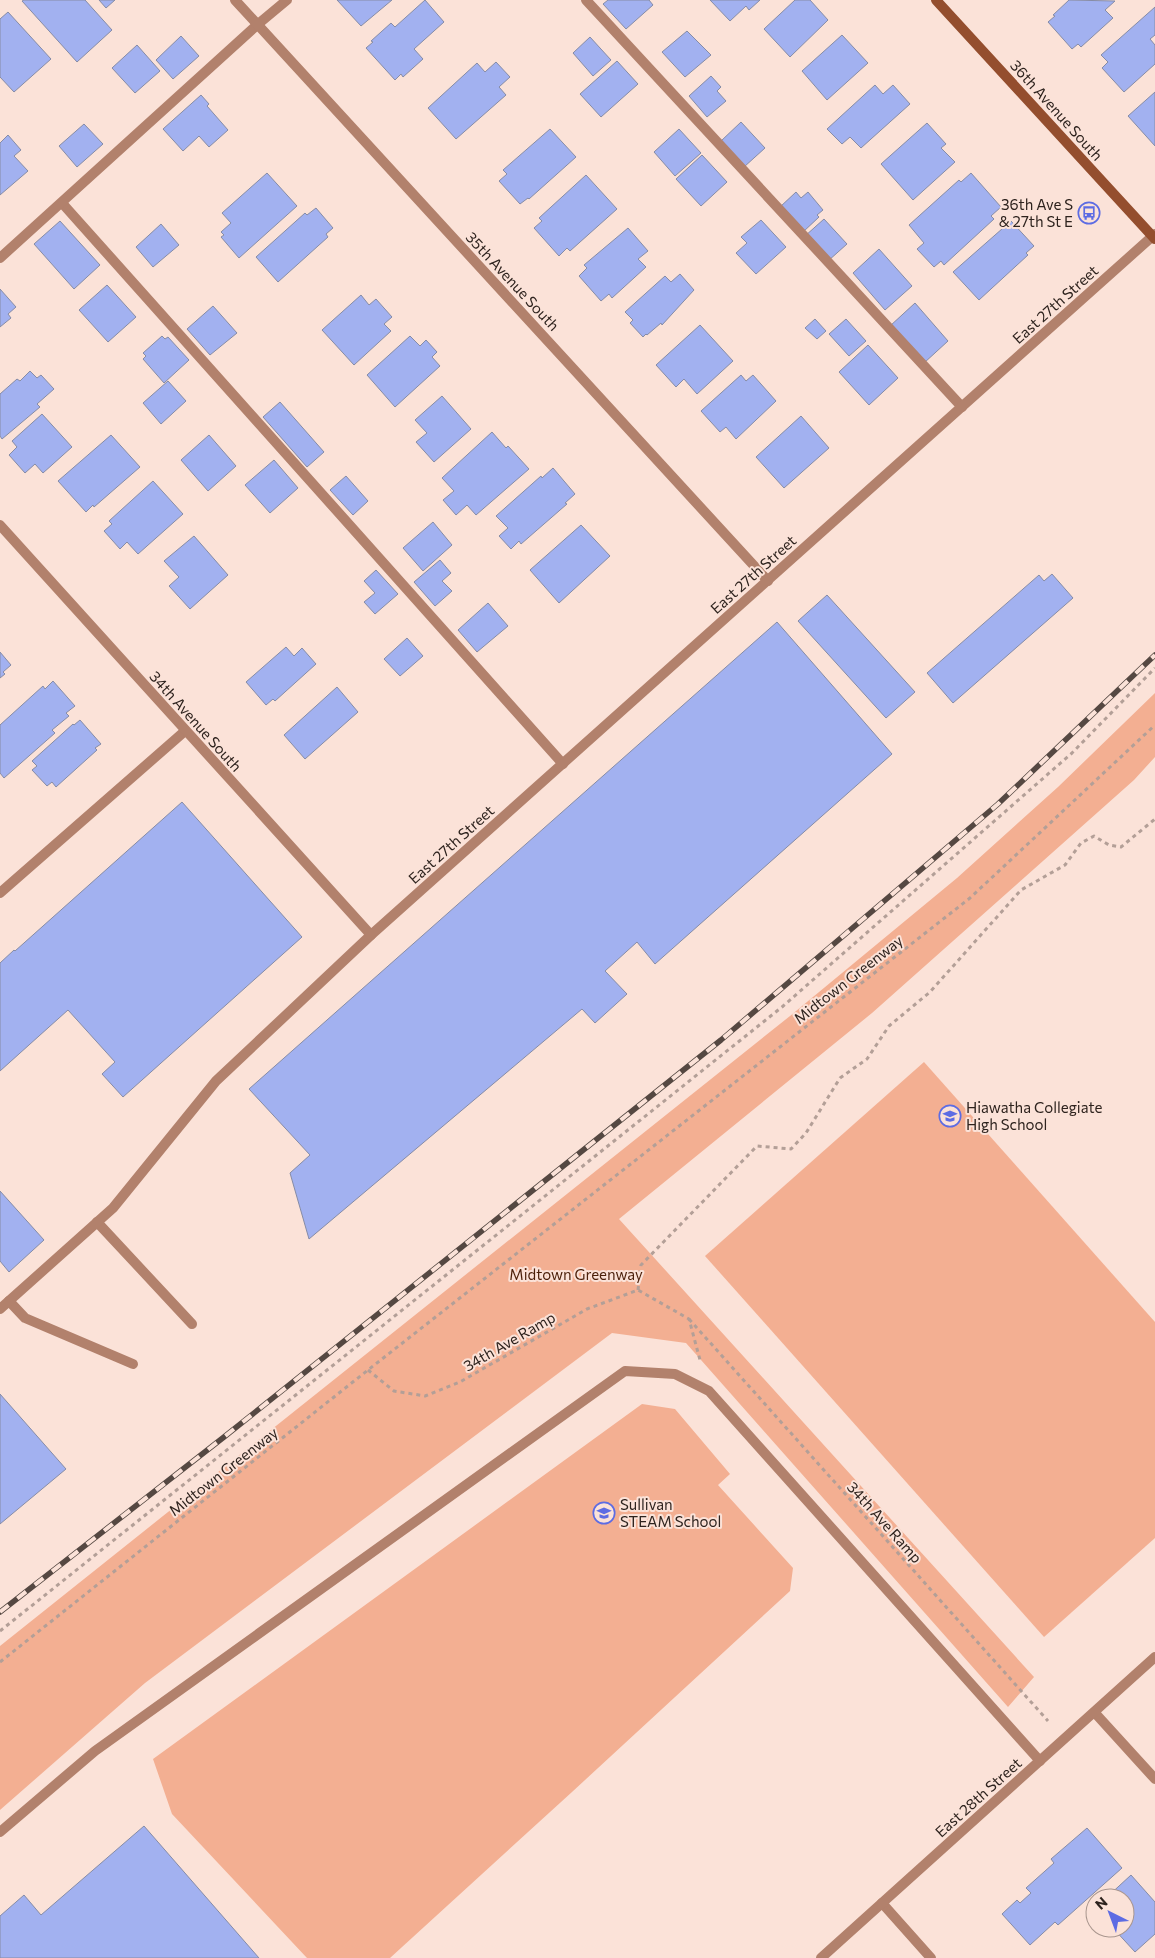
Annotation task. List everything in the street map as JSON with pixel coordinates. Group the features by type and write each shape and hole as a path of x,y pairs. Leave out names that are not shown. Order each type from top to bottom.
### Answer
{"street":[{"name":"35th Avenue South","path":"235,0 768,581"},
{"path":"0,258 287,0"},
{"path":"586,0 962,407"},
{"name":"36th Avenue South","path":"936,0 1154,237"},
{"path":"62,203 562,764"},
{"name":"East 27th Street","path":"0,1309 112,1208 216,1081 371,935 1154,237"},
{"name":"34th Avenue South","path":"0,525 371,935"},
{"path":"0,894 185,731"},
{"path":"97,1222 192,1324"},
{"path":"9,1301 25,1318 133,1364"},
{"path":"0,1832 95,1751 625,1372 675,1374 708,1391 1040,1761"},
{"name":"East 28th Street","path":"821,1958 1155,1657"},
{"path":"1095,1713 1155,1779"},
{"path":"882,1903 931,1958"}],"path":[{"path":"0,1631 782,1006 1072,753 1155,668"},
{"name":"Midtown Greenway","path":"0,1662 368,1370 970,898 1155,725"},
{"path":"638,1290 641,1265 757,1146 791,1149 806,1133 840,1078 867,1060 889,1026 930,992 1021,890 1065,865 1081,843 1094,836 1110,845 1121,847 1155,819"},
{"name":"34th Ave Ramp","path":"368,1370 394,1391 424,1396 460,1382 587,1309 638,1290 689,1319 1065,1739"},
{"path":"689,1319 708,1391"}],"green space":[{"name":"Midtown Greenway","path":"1155,693 1155,757 1134,780 872,1013 619,1219 1034,1677 1008,1707 686,1343 612,1333 145,1683 0,1810 0,1646 790,1016 957,878 1058,787"},
{"path":"924,1062 1155,1322 1155,1538 1044,1637 705,1256"},
{"path":"642,1404 675,1409 730,1474 718,1485 793,1568 790,1591 390,1958 307,1958 172,1814 153,1759"}],"building":[{"path":"85,0 112,30 77,62 22,1"},
{"path":"99,0 115,0 106,8"},
{"path":"337,0 392,0 361,26"},
{"path":"425,0 444,22 414,49 423,59 403,77 401,74 395,80 366,48 391,23 395,27"},
{"path":"608,0 649,0 653,5 626,29 603,4"},
{"path":"710,0 760,0 749,10 746,6 730,21"},
{"path":"795,0 810,0 828,20 790,57 764,29"},
{"path":"1069,0 1115,1 1105,10 1113,18 1081,47 1078,44 1072,49 1048,22"},
{"path":"1155,7 1155,35 1150,39 1155,45 1155,64 1124,92 1102,68 1108,62 1101,55"},
{"path":"8,12 51,59 14,92 0,77 0,19"},
{"path":"687,31 711,55 685,77 662,52"},
{"path":"842,35 868,63 827,100 802,71"},
{"path":"181,36 199,56 173,79 156,60"},
{"path":"590,37 611,60 593,76 573,53"},
{"path":"137,45 160,71 135,93 112,68"},
{"path":"617,61 638,84 601,117 580,94"},
{"path":"496,62 510,77 499,87 506,95 456,139 428,108 477,63 485,72"},
{"path":"711,76 721,87 717,91 726,101 707,117 689,96"},
{"path":"875,85 883,94 893,85 910,104 861,148 850,137 842,144 827,129"},
{"path":"1155,92 1155,146 1128,116"},
{"path":"201,95 209,104 207,106 228,130 209,147 199,136 183,151 163,129"},
{"path":"741,122 765,148 744,167 721,141"},
{"path":"927,123 946,144 941,148 955,162 913,200 881,164"},
{"path":"84,124 103,144 77,167 59,146"},
{"path":"550,129 576,157 529,199 520,204 499,181 507,174 503,170"},
{"path":"679,129 701,153 675,176 654,152"},
{"path":"8,135 21,150 14,156 28,171 0,195 0,143"},
{"path":"702,155 727,182 701,206 676,179"},
{"path":"267,173 297,206 239,258 221,237 224,235 221,232 231,223 222,213"},
{"path":"971,173 1001,207 991,216 994,219 944,265 941,261 934,267 917,249 924,243 909,225 959,180 961,182"},
{"path":"586,175 617,209 570,251 567,248 559,256 534,228 542,221 539,218"},
{"path":"796,192 801,198 808,192 823,210 817,215 819,217 803,232 780,207"},
{"path":"316,208 333,228 326,234 328,237 278,282 256,257 305,213 307,215"},
{"path":"824,219 847,244 828,261 805,236"},
{"path":"761,220 786,247 756,274 736,253 747,243 741,237"},
{"path":"60,221 100,265 74,289 34,244"},
{"path":"1011,221 1034,246 1026,253 1028,255 979,300 953,272"},
{"path":"161,224 179,245 153,267 136,247"},
{"path":"628,228 648,251 638,259 646,267 612,298 609,294 601,301 579,276 587,268 584,265"},
{"path":"879,249 912,286 885,310 853,273"},
{"path":"680,274 694,290 662,325 661,323 643,337 630,323 633,320 625,312 665,276 671,282"},
{"path":"107,285 136,317 108,342 79,310"},
{"path":"0,289 16,307 8,314 11,318 0,327"},
{"path":"361,295 369,305 376,299 392,317 384,324 391,331 354,365 322,330"},
{"path":"915,303 948,341 924,363 890,326"},
{"path":"213,306 237,333 210,355 187,329"},
{"path":"815,319 826,331 817,339 805,328"},
{"path":"846,319 866,341 849,356 829,334"},
{"path":"700,325 733,361 697,394 684,379 676,387 656,365"},
{"path":"162,336 165,339 168,337 189,360 164,383 143,359 146,356 143,353"},
{"path":"410,336 420,346 426,340 437,352 432,357 440,366 395,407 367,375"},
{"path":"868,345 898,378 869,405 839,372"},
{"path":"30,371 37,378 41,375 54,389 37,404 40,407 2,439 0,436 0,394 17,379 20,381"},
{"path":"741,375 746,381 753,375 776,401 736,439 726,427 720,432 701,411"},
{"path":"168,381 186,401 161,424 143,403"},
{"path":"442,396 471,429 434,462 416,442 427,433 415,420"},
{"path":"280,402 324,452 307,467 263,417"},
{"path":"42,414 72,447 43,473 35,464 25,473 9,455 17,447 12,441"},
{"path":"801,416 829,448 784,488 756,457"},
{"path":"492,432 529,469 476,515 467,505 456,515 443,500 454,491 442,478"},
{"path":"111,435 140,467 86,512 58,481"},
{"path":"209,435 236,466 208,491 181,460"},
{"path":"274,460 298,488 270,513 245,485"},
{"path":"553,468 575,494 565,503 567,504 521,544 519,541 511,549 499,536 508,528 496,516 541,476 542,478"},
{"path":"346,476 368,501 353,515 330,490"},
{"path":"153,481 183,514 138,554 127,542 120,549 104,531 112,524 109,521"},
{"path":"433,522 452,545 423,571 403,548"},
{"path":"581,525 610,556 559,603 530,570"},
{"path":"194,536 228,575 190,609 169,586 179,577 164,561"},
{"path":"440,560 451,573 442,581 452,591 435,606 414,582"},
{"path":"376,570 398,594 375,614 364,602 375,593 364,581"},
{"path":"1052,574 1073,598 953,703 927,673 1039,575 1044,581"},
{"path":"827,595 915,692 886,718 798,621"},
{"path":"488,603 508,626 477,652 458,630"},
{"path":"777,622 892,754 655,964 637,942 605,971 627,994 595,1023 582,1009 309,1239 290,1173 310,1155 249,1089"},
{"path":"407,638 423,656 400,676 384,659"},
{"path":"286,647 294,656 302,648 316,664 275,701 273,699 266,705 246,682"},
{"path":"0,652 11,665 3,672 5,674 0,678"},
{"path":"53,681 75,706 66,713 69,716 52,730 55,733 4,778 0,773 0,725 43,686 45,689"},
{"path":"337,687 358,712 305,759 284,735"},
{"path":"80,720 101,744 95,748 97,750 56,787 52,782 47,786 32,770 37,766 32,761 73,724"},
{"path":"182,802 302,937 123,1097 102,1074 115,1062 68,1010 0,1071 0,963"},
{"path":"0,1191 44,1240 9,1272 0,1261"},
{"path":"0,1394 66,1469 0,1524"},
{"path":"144,1826 259,1958 0,1958 0,1916 24,1895 41,1915"},
{"path":"1087,1828 1122,1868 1100,1888 1085,1888 1085,1901 1058,1925 1055,1922 1030,1945 1002,1914 1017,1900 1020,1903 1031,1893 1026,1888 1054,1863 1051,1859"},
{"path":"1131,1875 1155,1902 1155,1934 1135,1952 1122,1938 1135,1938 1135,1888 1117,1888"}],"railway":[{"path":"0,1612 224,1437 721,1040 998,804 1155,655"}],"place":[{"name":"36th Ave S & 27th St E","path":"1089,213"},
{"name":"Hiawatha Collegiate High School","path":"950,1116"},
{"name":"Sullivan STEAM School","path":"604,1513"}]}
